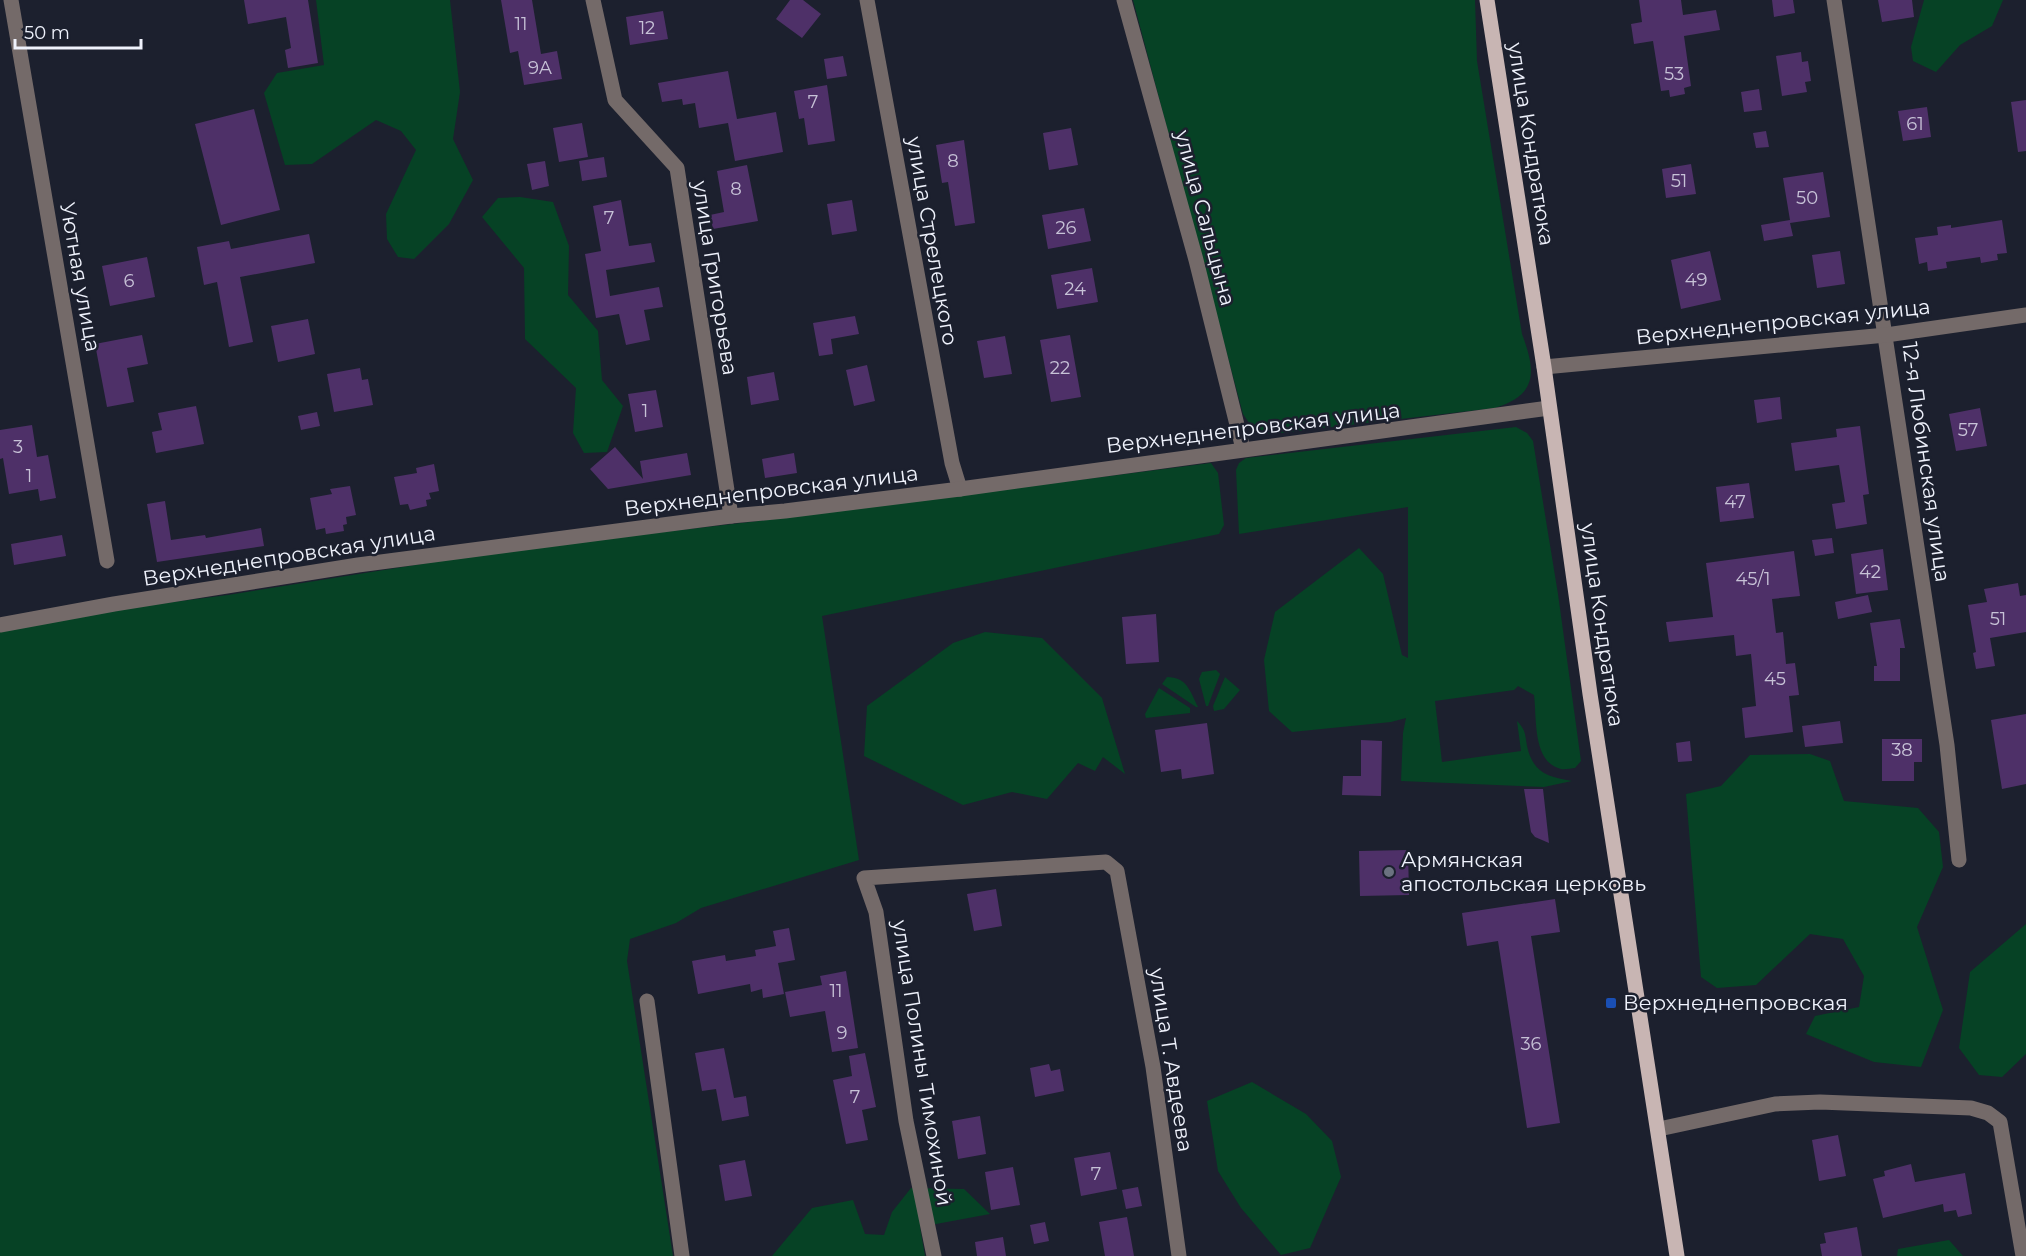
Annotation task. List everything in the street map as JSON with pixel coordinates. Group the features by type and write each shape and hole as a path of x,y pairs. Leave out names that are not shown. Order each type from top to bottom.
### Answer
{"main road":[{"name":"улица Кондратюка","path":"1487,0 1677,1256"}],"street":[{"name":"Уютная улица","path":"11,0 107,561"},
{"name":"улица Григорьева","path":"594,0 615,100 677,168 731,516"},
{"name":"улица Стрелецкого","path":"867,0 950,452 960,489"},
{"name":"улица Сальцына","path":"1124,0 1196,260 1243,449"},
{"name":"12-я Любинская улица","path":"1834,0 1947,745 1959,860"},
{"name":"Верхнеднепровская улица","path":"1544,367 1886,335 2026,315"},
{"name":"Верхнеднепровская улица","path":"0,625 348,566 960,489 1549,408"},
{"name":"улица Т. Авдеева","path":"864,878 1087,862 1106,862 1117,871 1153,1068 1179,1256"},
{"name":"улица Полины Тимохиной","path":"864,878 876,912 906,1121 934,1256"},
{"path":"647,1001 682,1256"},
{"path":"1659,1129 1775,1104 1820,1102 1971,1108 1988,1113 2000,1122 2023,1256"}],"green space":[{"path":"316,0 450,0 460,92 453,139 473,180 449,224 414,259 398,257 387,239 386,214 416,150 401,131 376,120 312,164 285,165 264,93 277,73 324,65"},
{"path":"1133,0 1475,0 1477,61 1522,334 1530,359 1530,380 1526,389 1519,396 1495,408 1272,434 1256,433 1243,414"},
{"path":"1924,0 2003,0 1992,26 1960,45 1936,72 1913,61 1911,47"},
{"path":"520,197 553,202 569,246 568,295 598,331 602,380 623,406 607,452 584,453 573,433 576,388 525,339 524,268 482,217 498,198"},
{"path":"1516,427 1527,433 1533,441 1558,594 1581,761 1575,768 1563,769 1552,765 1545,758 1536,727 1534,695 1518,686 1514,690 1435,701 1442,762 1521,751 1517,721 1524,730 1530,755 1538,768 1556,778 1572,781 1544,787 1401,781 1403,733 1406,718 1391,722 1292,732 1269,711 1264,660 1275,612 1359,548 1383,574 1402,655 1408,658 1408,507 1239,534 1236,470 1239,463 1246,458"},
{"path":"1211,463 1218,473 1224,525 1219,534 822,616 859,860 701,908 676,923 630,939 627,961 673,1256 0,1256 0,630 119,609 228,595 509,550 750,522"},
{"path":"985,632 1042,638 1102,698 1125,774 1103,757 1095,771 1078,763 1047,799 1012,792 963,805 864,756 867,706 953,643"},
{"path":"1216,670 1220,674 1208,706 1206,706 1199,679 1202,672"},
{"path":"1167,677 1183,682 1190,690 1198,707 1162,684"},
{"path":"1225,677 1240,690 1224,709 1214,711 1213,706"},
{"path":"1159,688 1190,708 1190,713 1146,718 1145,714"},
{"path":"1810,754 1830,761 1844,801 1918,808 1939,832 1943,867 1917,927 1943,1010 1921,1067 1874,1062 1806,1034 1815,1016 1859,1007 1864,976 1843,939 1810,934 1756,985 1717,988 1701,977 1686,794 1721,786 1750,755"},
{"path":"2026,924 2026,1054 2002,1077 1979,1075 1959,1048 1970,972"},
{"path":"1252,1082 1306,1114 1332,1141 1341,1177 1310,1248 1281,1255 1241,1208 1218,1171 1207,1101"},
{"path":"911,1188 964,1189 990,1214 920,1227 925,1256 772,1256 812,1208 853,1200 865,1234 884,1235 892,1212"},
{"path":"1949,1240 1963,1256 1897,1256 1898,1249"}],"building":[{"path":"244,0 308,0 318,63 288,68 285,50 291,48 286,17 248,24"},
{"path":"501,0 532,0 541,54 557,51 562,79 524,85 518,51 510,53"},
{"path":"790,0 803,0 821,14 802,38 776,19"},
{"path":"1639,0 1681,0 1683,15 1716,10 1720,30 1684,36 1691,86 1684,88 1685,94 1670,97 1669,90 1661,91 1653,41 1634,44 1631,24 1642,22"},
{"path":"1772,0 1793,0 1795,13 1774,17"},
{"path":"1878,0 1912,0 1914,17 1882,22"},
{"path":"663,11 668,39 630,45 626,17"},
{"path":"1801,52 1802,62 1808,61 1811,81 1805,82 1807,92 1782,96 1776,56"},
{"path":"843,56 847,76 827,79 824,59"},
{"path":"728,71 737,119 776,112 783,152 735,161 728,123 699,128 695,103 683,105 682,99 662,102 658,83"},
{"path":"827,85 835,141 808,145 804,118 799,119 794,91"},
{"path":"1759,89 1762,110 1744,112 1741,92"},
{"path":"2026,100 2026,151 2018,152 2011,102"},
{"path":"1927,107 1931,137 1903,141 1898,111"},
{"path":"254,109 280,210 221,225 195,124"},
{"path":"582,123 588,157 559,162 553,128"},
{"path":"1071,128 1078,165 1049,170 1043,133"},
{"path":"1766,131 1769,147 1756,148 1753,133"},
{"path":"964,140 975,223 955,226 948,182 942,183 936,145"},
{"path":"604,157 607,177 582,181 579,161"},
{"path":"545,161 549,186 532,190 527,164"},
{"path":"1691,164 1696,194 1666,198 1662,169"},
{"path":"747,165 758,221 713,229 710,215 724,212 717,171"},
{"path":"1823,172 1830,217 1790,223 1793,236 1764,241 1761,225 1790,220 1783,178"},
{"path":"621,200 629,246 651,243 655,262 606,270 610,296 659,287 663,307 644,310 650,340 626,345 619,314 596,318 585,254 601,251 593,206"},
{"path":"852,200 857,231 832,235 827,204"},
{"path":"1084,208 1091,241 1048,249 1042,215"},
{"path":"2002,220 2007,253 1997,254 1998,260 1981,263 1980,257 1946,262 1947,268 1928,271 1927,262 1919,264 1915,238 1938,235 1937,227 1951,225 1951,228"},
{"path":"309,234 315,263 240,277 253,342 229,347 217,282 204,285 197,247 229,241 231,249"},
{"path":"1710,251 1721,300 1681,309 1671,260"},
{"path":"1840,251 1845,284 1817,288 1812,255"},
{"path":"147,257 155,297 110,306 102,266"},
{"path":"1092,268 1098,302 1057,309 1051,275"},
{"path":"855,316 859,334 831,339 833,354 819,356 813,323"},
{"path":"308,319 315,354 278,362 271,326"},
{"path":"142,335 148,364 127,368 134,402 107,407 95,344"},
{"path":"1070,335 1081,397 1051,402 1040,340"},
{"path":"1005,336 1012,374 984,378 977,341"},
{"path":"867,365 875,401 854,406 846,370"},
{"path":"360,368 362,380 368,379 373,405 334,412 327,374"},
{"path":"774,372 779,400 751,405 747,377"},
{"path":"656,390 663,427 635,432 628,394"},
{"path":"1780,397 1782,419 1757,423 1754,400"},
{"path":"196,406 204,444 156,453 152,432 162,430 158,413"},
{"path":"1980,408 1987,446 1956,451 1949,414"},
{"path":"317,412 320,426 301,430 298,416"},
{"path":"32,425 37,457 48,455 56,498 40,501 38,489 9,494 3,458 0,459 0,430"},
{"path":"1860,426 1869,494 1863,495 1867,524 1836,529 1832,504 1845,502 1839,465 1795,471 1791,443 1837,437 1836,429"},
{"path":"615,447 643,479 640,461 687,453 691,475 608,489 590,469"},
{"path":"794,453 797,473 765,478 762,459"},
{"path":"434,464 439,491 429,493 431,499 426,500 427,506 410,510 408,504 400,505 394,477 417,473 416,468"},
{"path":"1749,483 1754,518 1720,522 1716,487"},
{"path":"350,486 356,515 346,517 347,524 343,525 344,531 326,534 325,528 316,530 310,498 332,494 330,489"},
{"path":"165,501 171,540 205,535 206,538 261,528 264,546 157,562 147,504"},
{"path":"62,535 66,556 14,565 11,544"},
{"path":"1832,538 1834,553 1815,556 1812,540"},
{"path":"1883,549 1888,590 1856,594 1851,554"},
{"path":"1794,551 1800,596 1772,599 1776,633 1783,632 1786,664 1795,663 1799,695 1789,696 1793,732 1745,738 1742,708 1756,706 1751,654 1736,656 1734,635 1669,642 1666,622 1713,617 1706,563"},
{"path":"2018,583 2020,596 2026,595 2026,632 1990,638 1995,666 1976,669 1973,653 1976,652 1968,605 1987,602 1984,589"},
{"path":"1868,595 1872,612 1838,619 1835,602"},
{"path":"1156,614 1159,662 1126,664 1122,617"},
{"path":"1900,619 1905,648 1900,648 1900,681 1874,681 1874,666 1877,666 1870,623"},
{"path":"2026,714 2026,784 2002,789 1991,720"},
{"path":"1840,721 1843,743 1805,747 1802,726"},
{"path":"1207,723 1214,774 1182,779 1181,769 1161,772 1155,730"},
{"path":"1882,739 1922,739 1922,762 1914,762 1914,781 1882,781"},
{"path":"1361,740 1382,741 1381,796 1342,795 1343,776 1361,776"},
{"path":"1690,741 1692,761 1678,762 1676,743"},
{"path":"1524,789 1543,789 1549,843 1535,837 1531,832"},
{"name":"Армянская апостольская церковь","path":"1408,850 1409,895 1360,896 1359,851"},
{"path":"996,889 1002,926 974,931 967,894"},
{"path":"1555,899 1560,932 1531,936 1560,1123 1527,1128 1498,941 1467,946 1462,913"},
{"path":"789,928 795,960 778,963 784,994 763,998 762,989 751,992 750,984 698,994 692,961 725,955 726,961 756,956 755,950 776,946 773,931"},
{"path":"846,971 858,1048 832,1052 825,1011 790,1017 785,992 822,985 820,976"},
{"path":"724,1048 734,1098 746,1096 749,1116 722,1121 716,1089 702,1091 695,1053"},
{"path":"865,1053 876,1107 862,1110 868,1140 846,1144 833,1080 852,1076 849,1056"},
{"path":"1049,1064 1051,1071 1060,1069 1064,1091 1035,1097 1030,1068"},
{"path":"980,1116 986,1154 958,1159 952,1121"},
{"path":"1838,1135 1846,1176 1819,1181 1812,1140"},
{"path":"1110,1152 1117,1189 1081,1196 1074,1158"},
{"path":"745,1160 752,1196 725,1201 719,1165"},
{"path":"1911,1164 1915,1182 1965,1173 1972,1214 1958,1217 1956,1210 1944,1212 1943,1204 1883,1218 1873,1179 1885,1176 1884,1171"},
{"path":"1013,1167 1020,1205 991,1210 985,1172"},
{"path":"1138,1187 1142,1206 1126,1209 1122,1190"},
{"path":"1127,1217 1134,1256 1105,1256 1099,1222"},
{"path":"1045,1222 1049,1241 1034,1244 1030,1225"},
{"path":"1857,1227 1862,1256 1822,1256 1820,1244 1826,1243 1824,1233"},
{"path":"1003,1237 1006,1256 977,1256 975,1242"}],"place":[{"name":"Армянская апостольская церковь","path":"1389,872"},
{"name":"Верхнеднепровская","path":"1611,1003"}]}
